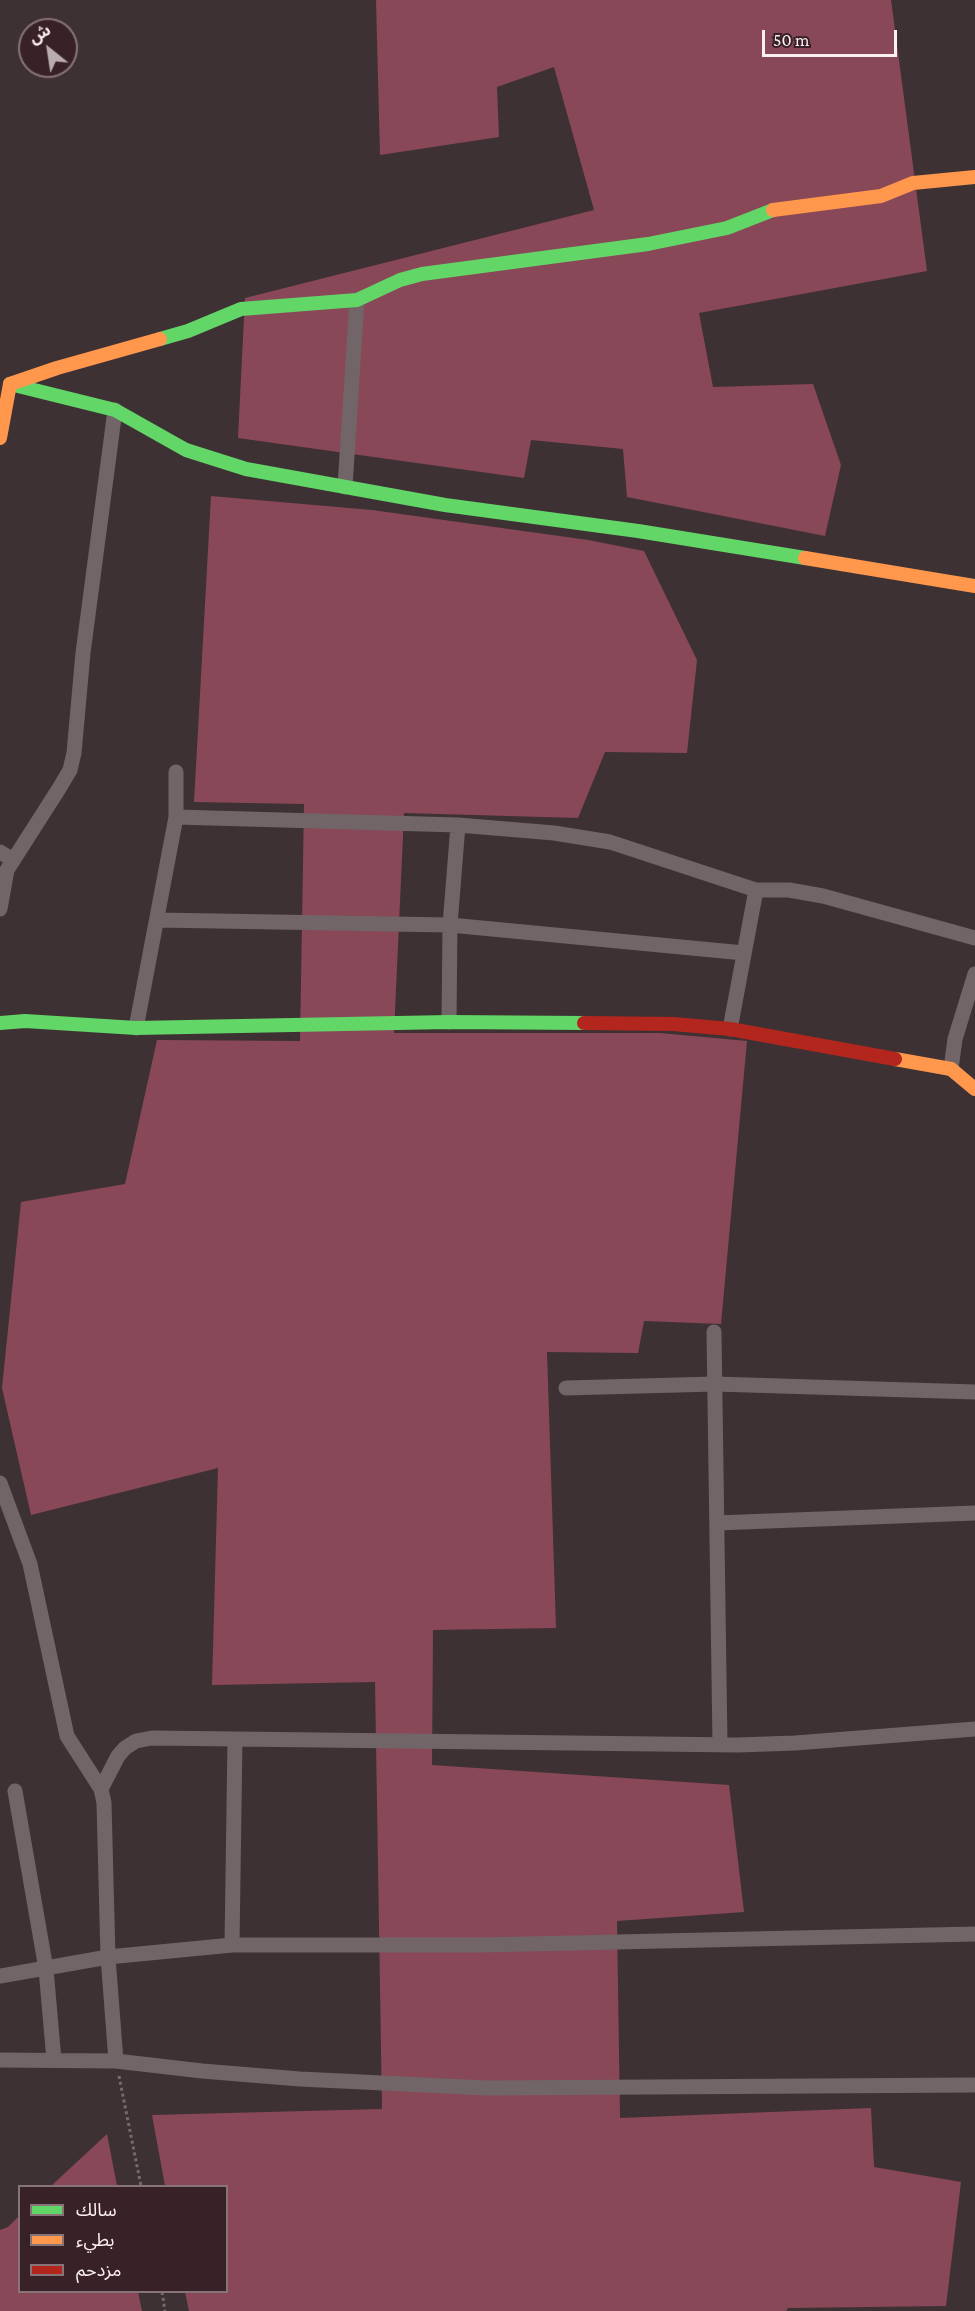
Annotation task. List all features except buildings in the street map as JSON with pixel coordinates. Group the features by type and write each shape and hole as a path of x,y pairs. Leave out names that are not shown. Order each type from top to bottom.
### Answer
{"street":[{"path":"5,384 188,331 241,309 357,300 400,280 422,274 648,244 728,228 774,210 881,196 913,183 975,177"},
{"path":"345,487 357,300"},
{"path":"5,384 115,410 186,450 246,469 445,505 638,531 975,586"},
{"path":"0,438 5,384"},
{"path":"0,909 4,880 70,770 74,753 83,653 115,410"},
{"path":"136,1028 176,817 176,772"},
{"path":"176,817 458,825 554,833 610,842 756,890 789,890 823,896 975,939"},
{"path":"449,1022 450,925 458,825"},
{"path":"0,852 14,860"},
{"path":"730,1029 756,890"},
{"path":"157,920 450,925 744,953"},
{"path":"951,1069 955,1039 975,974"},
{"path":"0,1023 25,1021 136,1028 449,1022 673,1024 730,1029 951,1069 975,1089"},
{"path":"714,1332 720,1745"},
{"path":"566,1388 715,1384 975,1392"},
{"path":"0,1483 30,1564 67,1736 101,1789 104,1803 108,1957 116,2061"},
{"path":"717,1523 975,1513"},
{"path":"101,1789 118,1756 125,1748 136,1741 170,1738 720,1745 795,1743 975,1729"},
{"path":"232,1945 235,1739"},
{"path":"15,1791 46,1969 54,2060"},
{"path":"0,1976 108,1957 232,1945 494,1944 975,1934"},
{"path":"0,2060 116,2061 300,2079 486,2088 975,2085"}],"path":[{"path":"116,2061 141,2185"},
{"path":"162,2293 165,2311"}],"shaded area":[{"path":"376,0 891,0 927,271 699,313 713,387 813,384 841,465 825,536 627,497 623,449 531,440 524,478 238,438 245,298 594,210 554,67 497,87 499,137 380,155"},
{"path":"211,496 372,510 588,540 644,551 697,660 687,753 605,752 578,818 404,813 394,1033 660,1033 747,1041 721,1324 644,1321 638,1353 547,1352 556,1628 433,1630 432,1765 729,1785 744,1912 617,1921 620,2118 871,2108 874,2167 961,2182 946,2306 788,2308 786,2311 189,2311 185,2293 228,2293 228,2185 165,2185 152,2115 382,2109 375,1682 212,1685 218,1468 31,1515 2,1388 21,1202 125,1184 157,1040 300,1041 304,804 194,802"},
{"path":"107,2134 117,2185 52,2185"},
{"path":"18,2217 18,2293 138,2293 142,2311 0,2311 0,2230 8,2227"}],"traffic: fast":[{"path":"160,339 188,331 241,309 357,300 400,280 422,274 648,244 727,228 773,210"},
{"path":"10,384 115,410 186,450 246,469 445,505 638,531 805,558"},
{"path":"0,1023 25,1021 136,1028 449,1022 584,1023"}],"traffic: slow":[{"path":"773,210 881,196 913,183 975,177"},
{"path":"0,438 10,384 57,368 160,339"},
{"path":"805,558 975,586"},
{"path":"895,1059 951,1069 975,1089"}],"traffic: jam":[{"path":"584,1023 673,1024 730,1029 895,1059"}]}
